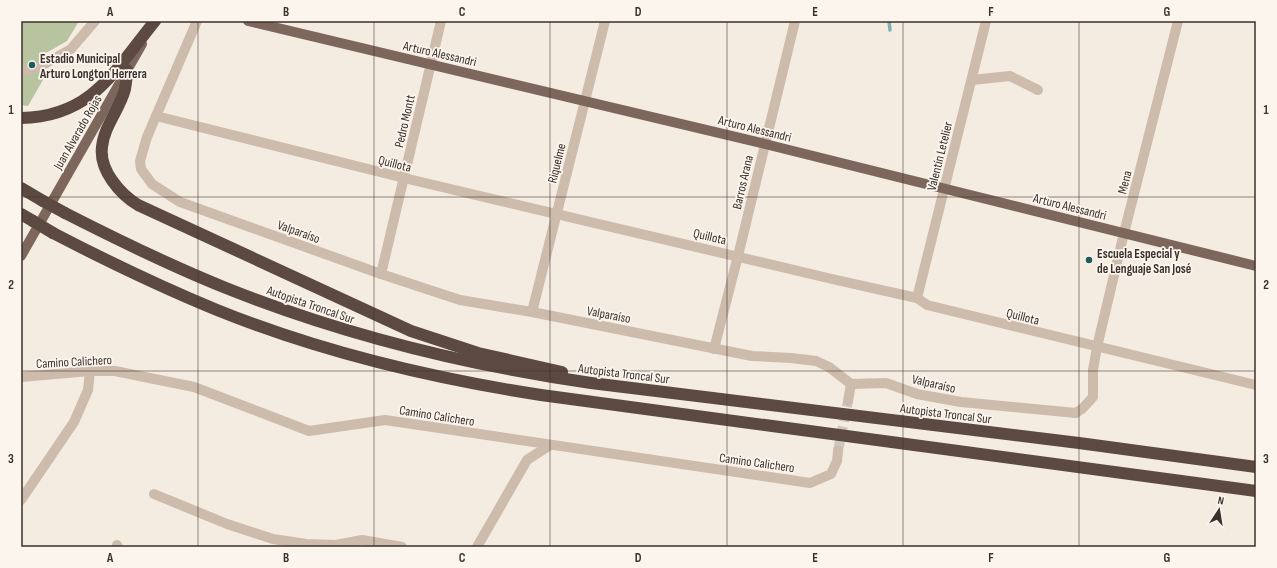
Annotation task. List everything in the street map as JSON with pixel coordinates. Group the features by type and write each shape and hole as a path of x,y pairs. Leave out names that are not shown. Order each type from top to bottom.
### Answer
{"highway":[{"path":"21,118 38,118 54,114 76,106 86,100 104,84 155,21"},
{"path":"128,70 125,90 109,124 102,147 106,168 110,178 122,194 138,205 410,331 478,353 639,389"},
{"name":"Autopista Troncal Sur","path":"21,188 65,213 144,253 268,304 356,333 402,346 496,368 639,389 1055,440 1256,467"},
{"path":"21,214 93,254 169,290 261,326 351,355 445,378 541,395 1256,491"}],"main road":[{"name":"Juan Alvarado Rojas","path":"21,256 155,21"},
{"name":"Arturo Alessandri","path":"248,21 585,100 1256,266"}],"street":[{"path":"21,72 41,66 71,49 95,21"},
{"path":"156,116 197,21"},
{"name":"Pedro Montt","path":"382,274 441,21"},
{"name":"Riquelme","path":"532,312 605,21"},
{"name":"Barros Arana","path":"714,349 795,21"},
{"name":"Valentín Letelier","path":"917,298 986,21"},
{"name":"Mena","path":"1093,397 1093,370 1097,347 1124,233 1178,21"},
{"path":"972,80 1010,76 1038,90"},
{"name":"Valparaíso","path":"156,116 147,137 140,161 141,169 152,184 180,202 382,274 460,300 532,312 752,356 816,361 829,366 851,384 886,383 917,394 961,402 1076,413 1093,397"},
{"name":"Quillota","path":"156,116 404,178 917,298 927,305 1256,385"},
{"path":"21,500 74,422 88,390 90,371"},
{"name":"Camino Calichero","path":"21,377 90,371 115,371 194,387 309,431 385,420 810,483 830,474 837,461 838,451"},
{"path":"848,401 851,384"},
{"path":"477,547 527,460 550,445"},
{"path":"154,494 227,524 273,539 306,544 336,545 362,540 402,547"}],"green space":[{"name":"Estadio Municipal Arturo Longton Herrera","path":"21,21 79,21 67,41 39,57 47,73 28,106 21,105"}],"waterway":[{"path":"889,21 890,30"}],"tunnel":[{"path":"838,451 848,401"}],"place":[{"name":"Estadio Municipal Arturo Longton Herrera","path":"32,65"},
{"name":"Escuela Especial y de Lenguaje San José","path":"1089,260"}]}
